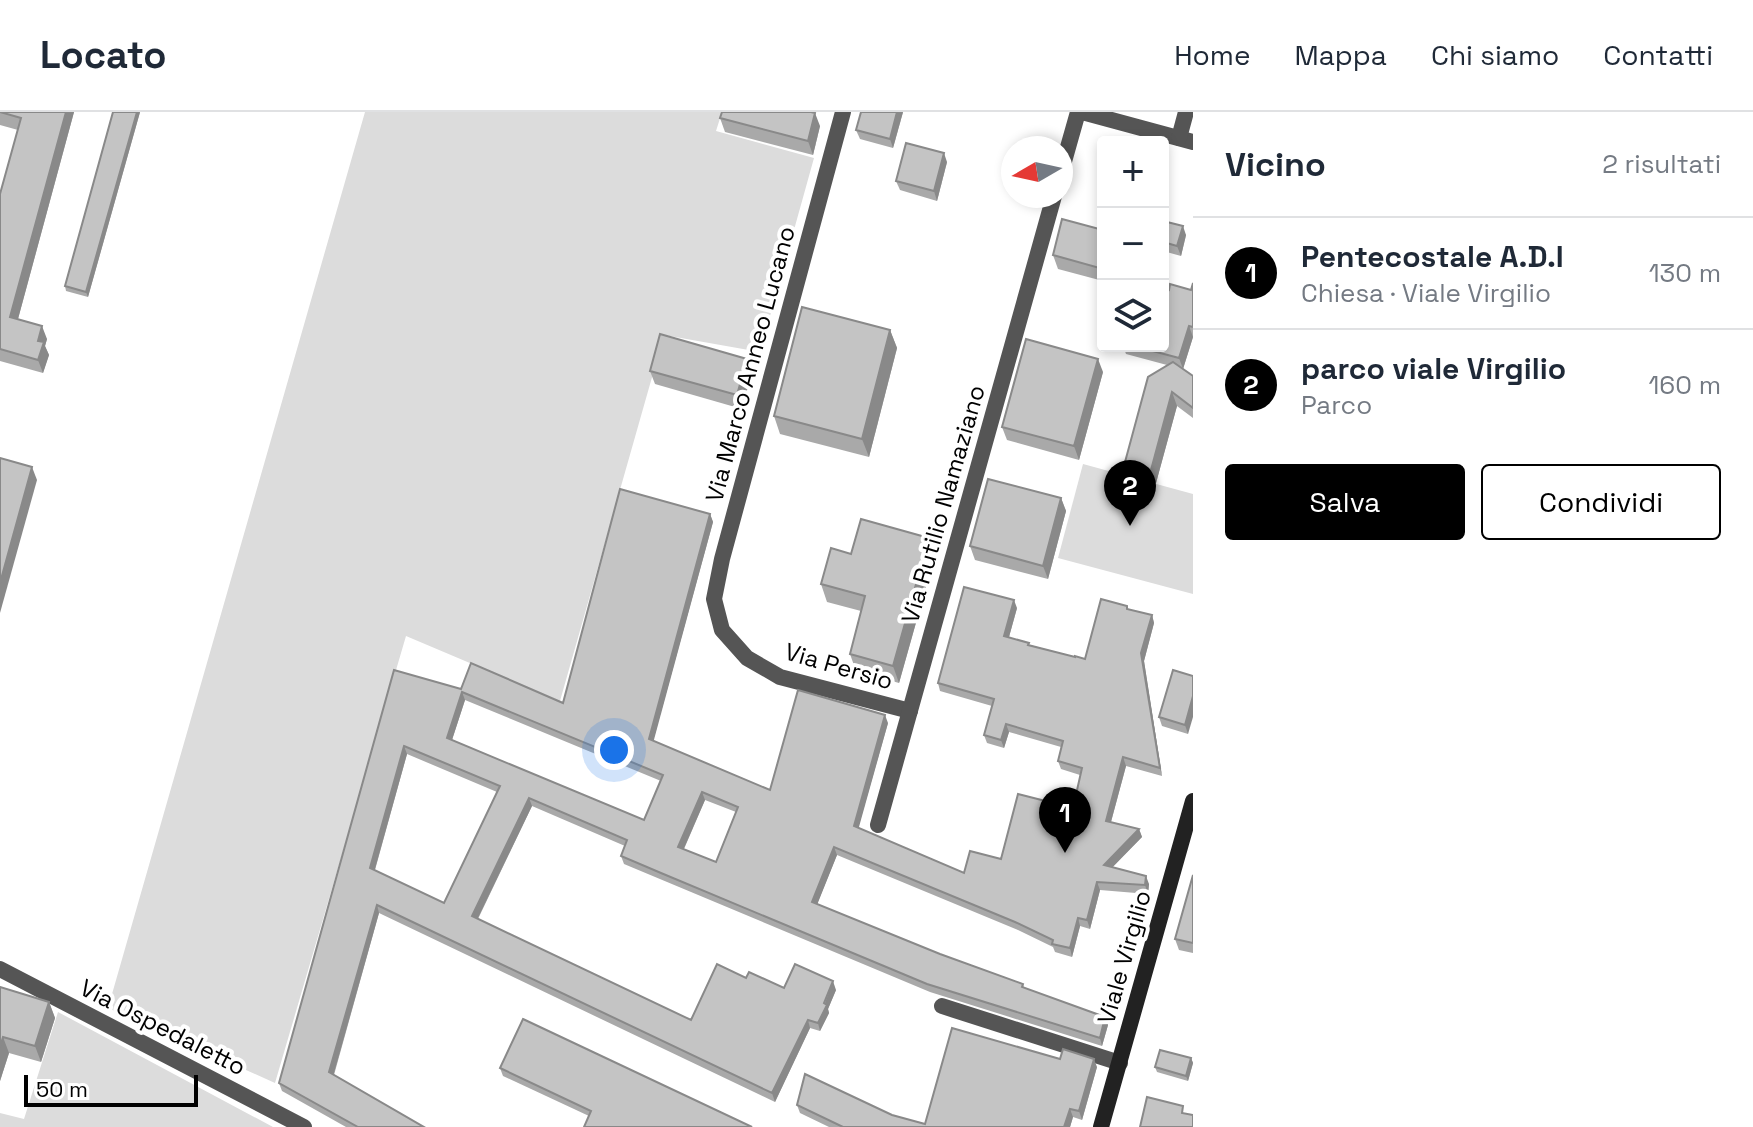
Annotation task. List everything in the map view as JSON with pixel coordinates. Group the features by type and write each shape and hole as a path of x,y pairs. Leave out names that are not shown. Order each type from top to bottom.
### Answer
{"street":[{"name":"Via Marco Anneo Lucano","path":"722,630 714,599 722,559 843,112"},
{"path":"1072,136 1080,112 1186,140 1186,112"},
{"name":"Via Rutilio Namaziano","path":"878,825 1051,208"},
{"name":"Via Persio","path":"722,630 747,658 780,677 910,711"},
{"name":"Viale Virgilio","path":"1101,1127 1193,801"},
{"name":"Via Ospedaletto","path":"0,969 299,1126"},
{"path":"942,1006 1120,1063"}],"shaded area":[{"path":"365,112 722,112 716,131 814,158 760,352 664,335 560,701 406,636 275,1083 108,1008"},
{"path":"1083,464 1193,494 1193,594 1058,558"},
{"path":"58,1012 273,1127 0,1127 0,1113 24,1119"}],"building":[{"path":"0,112 66,112 10,317 42,326 38,341 44,342 38,360 0,349 0,194 21,118"},
{"path":"113,112 137,112 86,292 65,286"},
{"path":"722,112 815,113 808,141 720,118"},
{"path":"861,112 897,112 890,139 856,130"},
{"path":"906,143 944,153 934,191 896,181"},
{"path":"1062,219 1097,228 1097,267 1053,255"},
{"path":"1169,222 1183,226 1177,246 1169,244"},
{"path":"1193,283 1193,327 1189,326 1179,358 1156,352 1169,352 1170,284 1191,290"},
{"path":"802,307 890,330 862,439 774,416"},
{"path":"660,334 747,359 737,395 650,371"},
{"path":"1026,339 1098,359 1074,446 1002,427"},
{"path":"1173,362 1193,376 1193,408 1172,392 1151,470 1125,462 1148,377"},
{"path":"0,458 32,467 0,583"},
{"path":"988,479 1061,498 1043,566 970,546"},
{"path":"620,489 710,514 649,739 770,790 798,690 885,715 854,826 964,873 970,851 1001,859 1018,794 1073,808 1082,768 1058,761 1063,741 1006,724 1001,740 984,735 994,699 938,683 964,587 1014,600 1004,636 1085,659 1101,599 1152,615 1141,653 1160,768 1123,757 1106,821 1139,829 1104,865 1146,876 1145,885 1097,882 1087,920 1078,918 1070,948 1052,944 1053,940 1015,922 834,847 812,902 1105,1017 1100,1038 927,984 661,873 621,856 627,840 529,798 472,916 691,1020 717,964 746,978 749,972 784,988 795,964 833,981 824,1003 827,1005 818,1023 808,1020 772,1093 377,905 329,1072 424,1127 358,1127 279,1083 394,670 461,689 471,663 563,703","holes":["462,692 663,775 644,820 447,738","404,746 500,786 444,903 370,868","702,792 738,807 716,862 678,847"]},
{"path":"861,519 929,538 893,666 850,654 865,596 821,584 831,548 851,554"},
{"path":"1173,670 1193,676 1193,696 1185,725 1159,717"},
{"path":"1193,875 1193,943 1175,939"},
{"path":"0,987 49,1002 35,1046 3,1037 0,1047"},
{"path":"523,1019 752,1127 584,1127 591,1111 500,1068"},
{"path":"952,1028 1060,1059 1063,1049 1094,1059 1079,1111 1070,1109 1064,1127 843,1127 797,1105 805,1074 892,1115 925,1124"},
{"path":"1160,1050 1191,1058 1186,1076 1155,1067"},
{"path":"1147,1097 1183,1106 1182,1113 1193,1115 1193,1127 1140,1127"}],"place":[{"name":"parco viale Virgilio","path":"1130,526"},
{"name":"Pentecostale A.D.I","path":"1065,853"}]}
